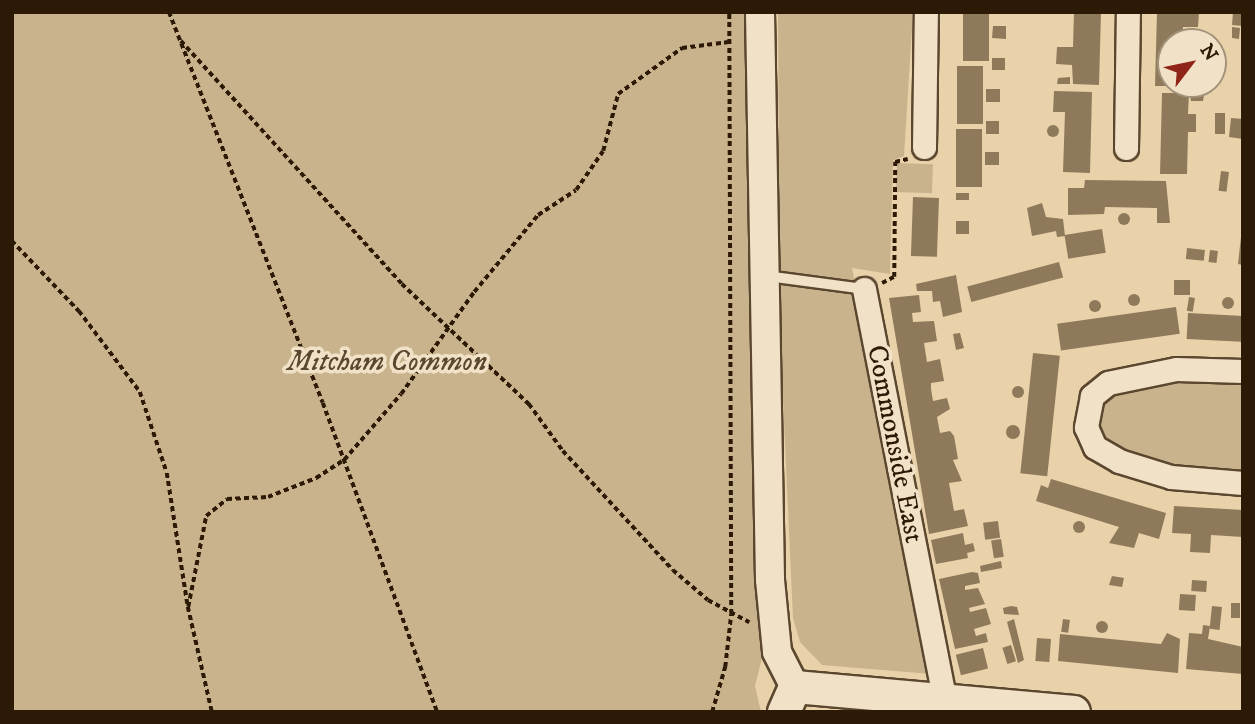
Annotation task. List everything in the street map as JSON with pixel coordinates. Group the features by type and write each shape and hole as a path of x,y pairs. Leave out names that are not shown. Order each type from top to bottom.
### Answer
{"main road":[{"path":"790,699 944,697 1074,712"}],"street":[{"path":"760,12 771,605 777,653 790,699"},
{"path":"924,147 926,12"},
{"path":"1126,148 1128,12"},
{"name":"Commonside East","path":"864,289 944,697"},
{"path":"1243,371 1176,369 1108,383 1092,396 1086,427 1095,447 1119,461 1171,477 1243,483"}],"lane":[{"path":"766,276 864,289"}],"path":[{"path":"169,12 344,460 437,712"},
{"path":"712,712 725,667 731,614 729,12"},
{"path":"181,41 446,329 529,404 563,451 674,570 731,614 752,623"},
{"path":"188,607 206,516 227,499 268,497 316,478 344,460 401,394 446,329 538,215 576,190 603,151 618,94 681,48 729,41"},
{"path":"864,289 894,277 895,162 906,160 924,147"},
{"path":"12,241 79,311 140,392 167,473 188,607 212,712"}],"green space":[{"name":"Mitcham Common","path":"12,12 746,12 762,658 755,686 761,712 12,712"},
{"path":"778,12 913,12 904,156 893,160 890,274 852,268 931,674 822,665 800,642 793,618 780,335"},
{"path":"897,163 933,164 932,193 896,192"},
{"path":"1182,375 1243,381 1243,473 1178,468 1130,455 1105,443 1097,426 1100,404 1110,393"}],"building":[{"path":"963,12 989,12 989,61 963,61"},
{"path":"1074,12 1101,12 1099,85 1073,84 1072,65 1056,64 1057,47 1073,47"},
{"path":"1157,12 1199,12 1198,27 1157,28 1155,86"},
{"path":"1233,12 1242,12 1243,26 1232,25"},
{"path":"993,26 1006,26 1006,39 992,38"},
{"path":"1232,27 1240,28 1239,39 1232,38"},
{"path":"992,58 1005,58 1005,70 992,70"},
{"path":"957,66 983,66 983,124 957,124"},
{"path":"1070,77 1070,84 1057,84 1058,78"},
{"path":"986,89 1000,89 1000,102 986,102"},
{"path":"1054,91 1092,92 1090,173 1063,172 1065,112 1053,112"},
{"path":"1162,98 1189,98 1188,114 1196,114 1196,132 1188,132 1187,174 1160,174"},
{"path":"1190,98 1204,98 1203,101 1191,101"},
{"path":"1215,113 1225,113 1225,134 1215,134"},
{"path":"1231,118 1243,119 1243,139 1229,137"},
{"path":"986,121 999,121 999,134 986,134"},
{"path":"1053,125 1059,131 1053,137 1047,131"},
{"path":"956,129 982,129 982,187 956,187"},
{"path":"985,152 999,152 999,165 985,165"},
{"path":"1221,171 1229,172 1227,192 1219,191"},
{"path":"1085,180 1166,181 1170,223 1157,223 1157,208 1105,207 1104,214 1068,215 1068,188 1084,188"},
{"path":"956,193 969,193 969,200 956,200"},
{"path":"913,197 939,198 937,257 911,256"},
{"path":"1042,203 1046,217 1063,219 1065,236 1057,237 1056,231 1032,236 1027,208"},
{"path":"1124,213 1130,219 1124,225 1118,219"},
{"path":"956,221 969,221 969,234 956,234"},
{"path":"1102,229 1106,253 1068,259 1064,235"},
{"path":"1243,237 1243,265 1238,264"},
{"path":"1187,248 1205,250 1204,261 1186,259"},
{"path":"1210,250 1218,251 1216,263 1209,262"},
{"path":"1059,262 1063,277 971,302 967,287"},
{"path":"956,275 962,312 943,317 940,301 933,302 932,291 917,291 916,284"},
{"path":"1174,280 1190,280 1190,295 1174,295"},
{"path":"1134,294 1140,300 1134,306 1128,300"},
{"path":"919,295 921,312 912,313 913,322 934,321 937,341 924,343 927,362 940,359 944,381 931,383 931,389 933,401 947,398 950,409 937,417 940,433 950,431 954,436 958,459 953,460 962,481 949,483 954,511 964,509 968,526 929,534 889,298"},
{"path":"1189,297 1195,298 1193,312 1187,311"},
{"path":"1228,297 1234,303 1228,309 1222,303"},
{"path":"1095,300 1101,306 1095,312 1089,306"},
{"path":"1176,307 1180,334 1061,350 1057,324"},
{"path":"1188,313 1243,316 1242,342 1187,339"},
{"path":"960,333 964,348 956,350 953,334"},
{"path":"1033,353 1060,356 1047,476 1020,473"},
{"path":"1013,387 1023,387 1023,397 1013,397"},
{"path":"1013,425 1018,427 1018,437 1013,439 1008,437 1006,432 1008,427"},
{"path":"1051,479 1166,513 1159,539 1139,533 1134,548 1109,543 1119,527 1036,501 1041,485 1048,488"},
{"path":"1174,506 1243,510 1243,537 1211,535 1210,553 1190,552 1191,534 1172,533"},
{"path":"998,521 1000,538 985,540 983,523"},
{"path":"1079,521 1085,527 1079,533 1073,527"},
{"path":"963,533 965,545 973,543 975,551 967,553 968,558 936,564 931,540"},
{"path":"1001,539 1004,557 994,558 991,541"},
{"path":"1001,561 1002,568 981,572 980,566"},
{"path":"978,573 980,583 965,586 965,590 978,588 985,604 969,608 970,612 986,608 991,624 974,629 976,636 986,633 988,642 955,649 939,579"},
{"path":"1112,576 1124,578 1122,587 1109,585"},
{"path":"1192,580 1207,581 1206,592 1191,591"},
{"path":"1180,594 1196,595 1195,611 1179,610"},
{"path":"1231,603 1240,603 1240,618 1231,618"},
{"path":"1212,606 1222,607 1220,630 1210,629"},
{"path":"1017,607 1019,615 1004,614 1003,608"},
{"path":"1014,619 1024,660 1018,663 1007,622"},
{"path":"1063,619 1070,620 1068,633 1061,632"},
{"path":"1102,621 1108,627 1102,633 1096,627"},
{"path":"1203,625 1210,626 1208,639 1243,647 1243,674 1186,669 1189,633 1202,634"},
{"path":"1167,633 1180,639 1178,673 1058,661 1060,634 1161,644"},
{"path":"1037,638 1051,639 1049,662 1035,661"},
{"path":"1011,645 1016,661 1007,664 1002,648"},
{"path":"983,648 988,668 961,675 956,655"}]}
